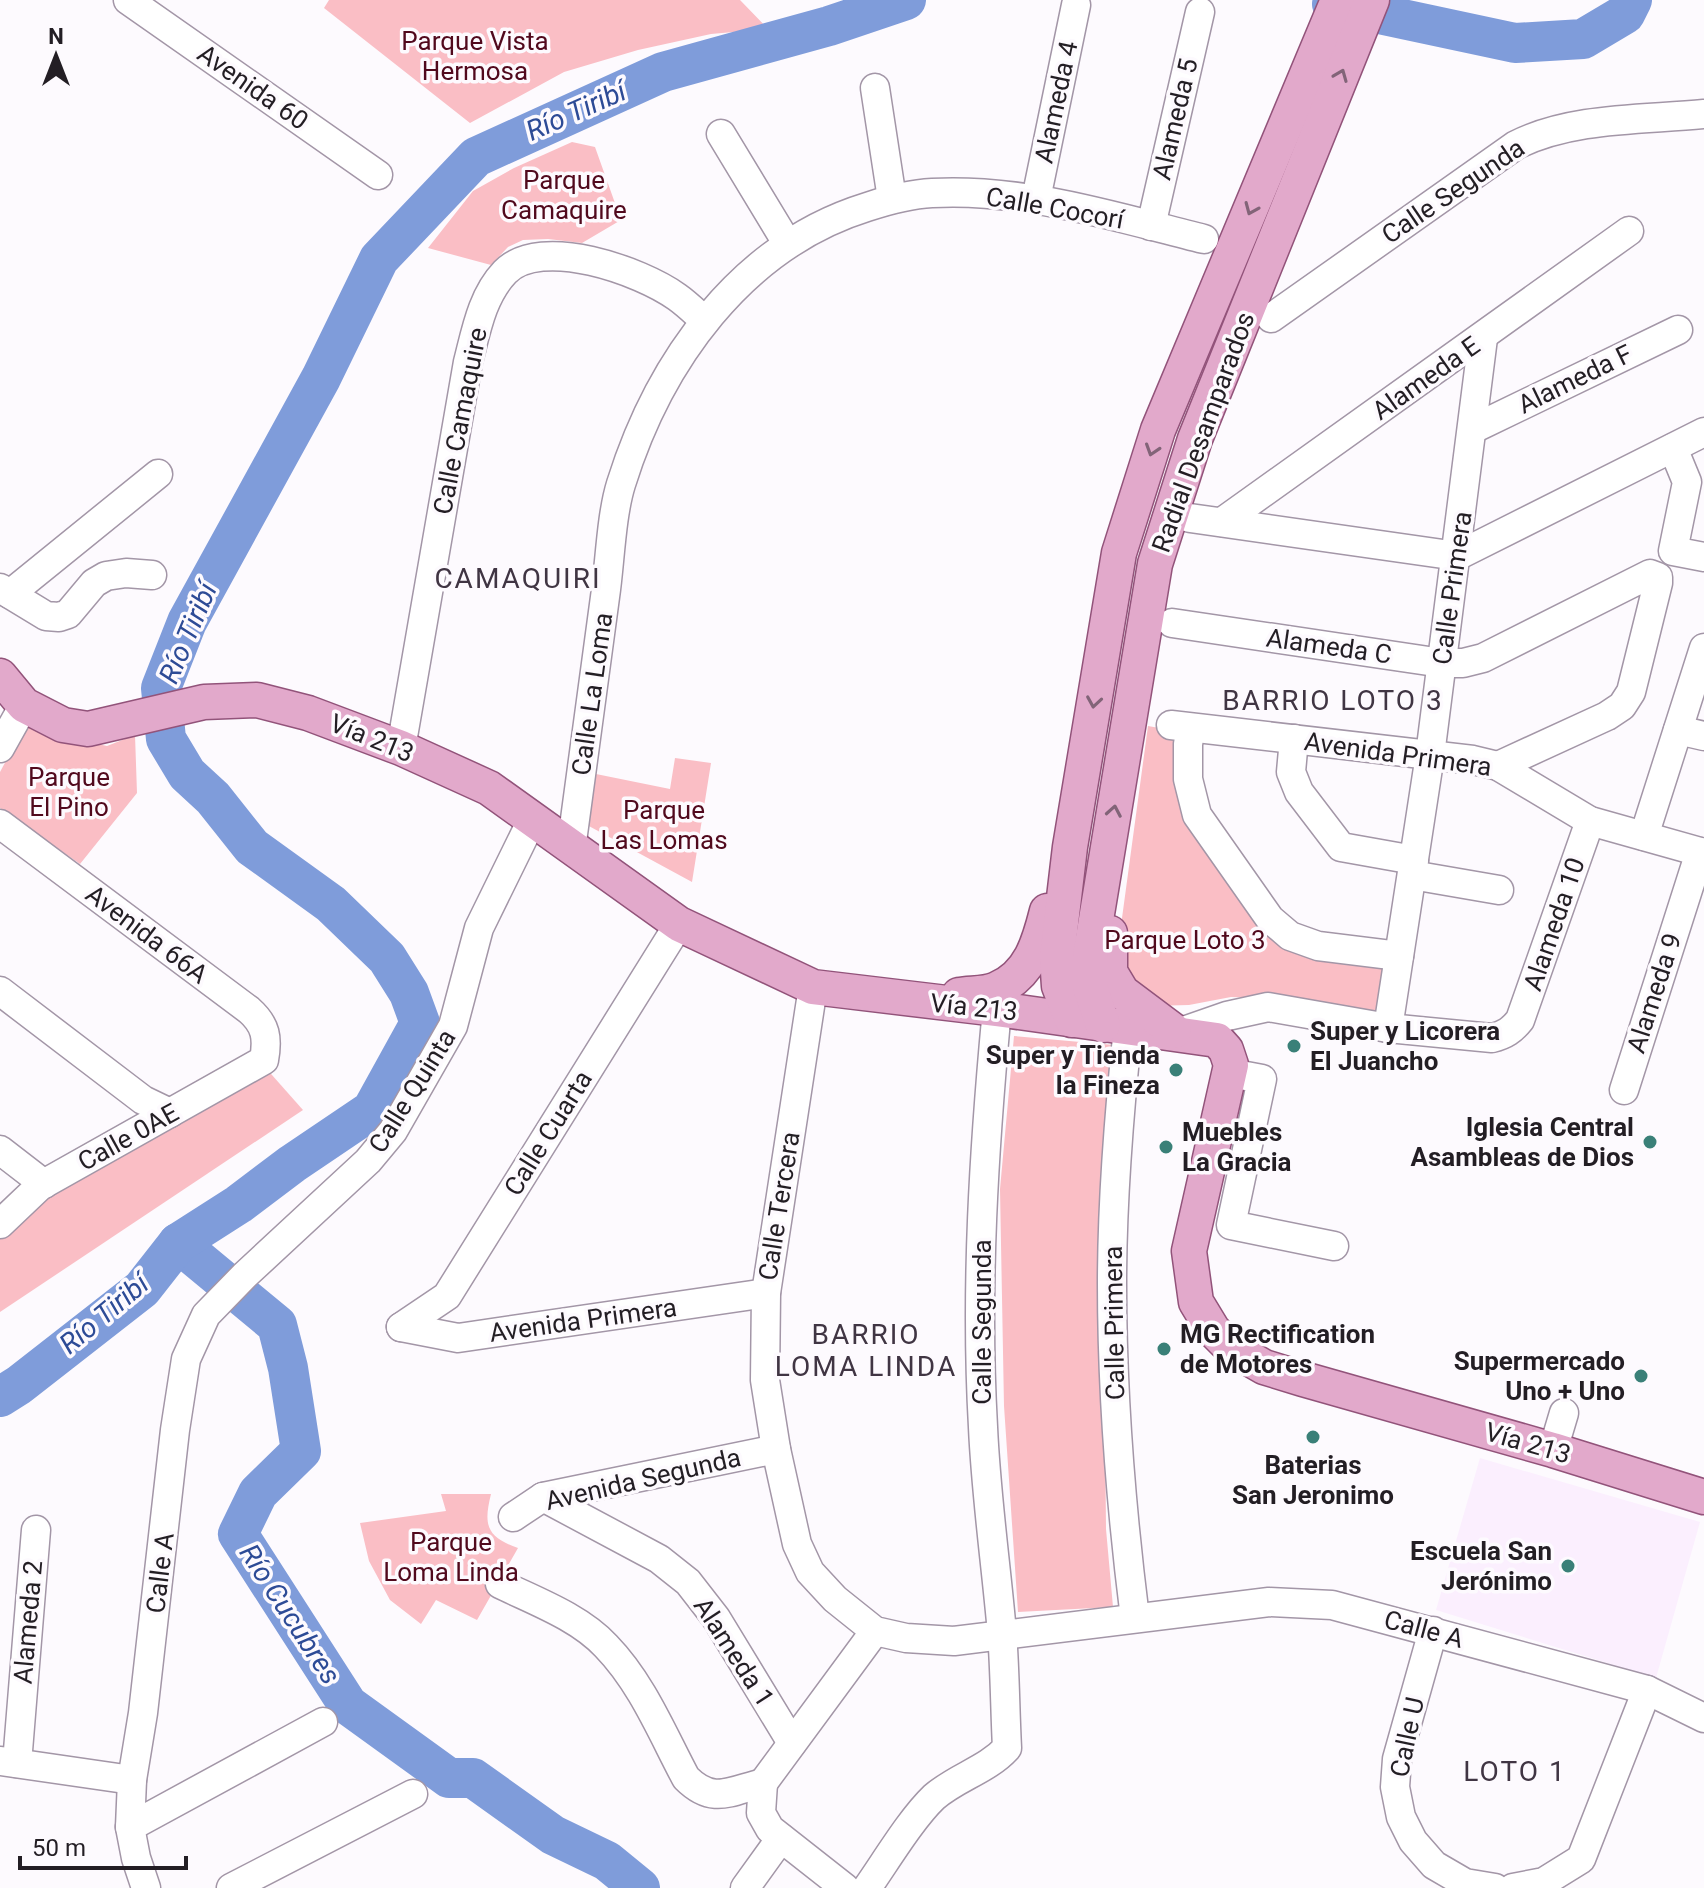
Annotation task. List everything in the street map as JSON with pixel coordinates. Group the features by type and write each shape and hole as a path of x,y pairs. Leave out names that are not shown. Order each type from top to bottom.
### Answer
{"main road":[{"name":"Radial Desamparados","path":"1101,1024 1090,987 1090,956 1155,564 1297,143 1338,0"},
{"name":"Radial Desamparados","path":"1101,1024 1059,986 1057,957 1070,847 1119,553 1158,430 1297,143 1372,0"},
{"name":"Vía 213","path":"0,676 24,705 63,725 88,729 204,702 257,700 308,713 401,748 489,788 679,924 813,987 1217,1040 1226,1050 1230,1069 1189,1251 1196,1302 1213,1330 1231,1348 1264,1367 1704,1497"},
{"path":"997,1009 1017,993 1031,973 1054,881 1070,847"},
{"path":"1106,859 1110,972 1128,998 1178,1033"},
{"path":"908,1000 995,991 1015,978 1037,948"}],"street":[{"name":"Avenida 60","path":"128,0 378,175"},
{"name":"Alameda 4","path":"1036,199 1076,5"},
{"name":"Alameda 5","path":"1151,226 1200,12"},
{"path":"875,88 892,199"},
{"name":"Calle Segunda","path":"1271,318 1516,145 1535,136 1578,125 1704,114"},
{"path":"721,134 787,243"},
{"name":"Calle Cocorí","path":"705,321 751,271 787,243 840,215 892,199 929,193 985,193 1036,199 1204,239"},
{"name":"Alameda E","path":"1222,522 1629,231"},
{"name":"Calle Camaquire","path":"401,748 468,362 480,316 492,288 507,269 532,256 564,256 600,262 632,275 675,295 705,321"},
{"name":"Calle La Loma","path":"571,849 620,487 643,423 672,368 705,321"},
{"name":"Alameda F","path":"1473,429 1678,330"},
{"name":"Calle Primera","path":"1388,1028 1430,755 1483,338"},
{"path":"1190,518 1457,556 1704,432"},
{"path":"1673,448 1687,482 1673,551 1704,557"},
{"path":"152,575 126,573 106,576 94,583 68,614 59,617 46,616 5,591 158,474"},
{"name":"Alameda C","path":"1172,623 1442,663 1463,663 1483,658 1650,574 1658,577 1631,692 1622,706 1607,716 1498,766"},
{"path":"1644,836 1691,733 1704,648"},
{"path":"0,748 24,705"},
{"name":"Avenida Primera","path":"1399,956 1318,946 1290,936 1270,919 1197,815 1188,779 1181,726 1473,760 1498,766 1590,821 1702,852"},
{"path":"1294,739 1291,772 1299,792 1341,847 1499,890"},
{"name":"Calle Quinta","path":"245,1275 368,1161 393,1131 453,1026 479,928 532,820"},
{"name":"Alameda 10","path":"1388,1028 1492,1038 1502,1036 1516,1026 1590,821"},
{"name":"Avenida 66A","path":"0,824 261,1020 265,1028 264,1060"},
{"name":"Alameda 9","path":"1624,1090 1702,852"},
{"name":"Calle Cuarta","path":"401,1327 447,1296 679,924"},
{"name":"Calle Tercera","path":"813,987 766,1293 765,1380 776,1449 797,1544 810,1572 835,1599 875,1631"},
{"path":"0,991 143,1100 170,1113"},
{"path":"1268,1007 1245,1025 1233,1051 1230,1069 1262,1079 1231,1225 1334,1246"},
{"path":"1178,1033 1227,1016 1268,1007 1388,1028"},
{"name":"Calle Segunda","path":"997,1009 981,1218 979,1323 988,1501 1002,1635"},
{"name":"Calle Primera","path":"1101,1024 1114,1197 1112,1338 1117,1450 1135,1618"},
{"name":"Calle 0AE","path":"0,1224 44,1184 264,1060"},
{"path":"0,1150 44,1184"},
{"name":"Calle A","path":"146,1888 130,1827 132,1780 145,1698 186,1359 206,1315 245,1275"},
{"name":"Avenida Primera","path":"401,1327 458,1338 766,1293"},
{"path":"1553,1450 1564,1413"},
{"name":"Avenida Segunda","path":"513,1517 543,1497 776,1449"},
{"name":"Alameda 1","path":"543,1497 659,1559 688,1582 716,1618 792,1743"},
{"name":"Alameda 2","path":"8,1762 36,1530"},
{"path":"500,1584 568,1618 605,1643 634,1679 686,1778 699,1790 713,1795 763,1783"},
{"name":"Calle A","path":"875,1631 906,1638 954,1641 1269,1602 1332,1605 1647,1690 1704,1718"},
{"path":"845,1888 770,1829 761,1813 763,1783 875,1631"},
{"name":"Calle U","path":"1433,1631 1397,1759 1395,1787 1401,1817 1413,1841 1434,1865 1465,1883 1495,1888"},
{"path":"867,1888 933,1798 964,1775 995,1761 1007,1748 1002,1635"},
{"path":"1513,1888 1544,1882 1581,1859 1647,1690"},
{"path":"130,1827 323,1722"},
{"path":"8,1762 132,1780"},
{"path":"231,1888 413,1794"},
{"path":"745,1888 781,1838"}],"shaded area":[{"name":"Escuela San Jerónimo","path":"1480,1458 1700,1522 1656,1678 1436,1610"}],"green space":[{"name":"Parque Vista Hermosa","path":"329,0 740,0 768,29 711,34 638,50 564,72 470,123 324,8"},
{"name":"Parque Camaquire","path":"572,142 595,147 621,220 582,243 523,240 508,247 491,265 428,248 473,191 514,168"},
{"name":"Parque El Pino","path":"29,718 84,741 107,746 135,735 137,793 80,864 0,808 0,772"},
{"name":"Parque Loto 3","path":"1148,726 1176,731 1183,812 1202,847 1254,922 1287,947 1307,957 1390,966 1382,1013 1231,997 1189,1005 1151,1006 1117,955"},
{"name":"Parque Las Lomas","path":"675,758 711,763 692,882 587,825 596,774 670,789"},
{"path":"1014,1036 1114,1045 1103,1210 1106,1529 1113,1607 1018,1612 1004,1406 1000,1189"},
{"path":"264,1066 303,1110 0,1312 0,1235 47,1191"},
{"name":"Parque Loma Linda","path":"441,1494 491,1494 487,1514 490,1529 494,1535 518,1548 477,1620 436,1600 421,1624 390,1600 369,1561 360,1523 446,1511"}],"waterway":[{"name":"Río Tiribí","path":"0,1397 142,1289 178,1243 372,1110 420,1023 409,993 387,958 331,904 252,847 213,798 187,774 166,739 161,688 187,622 321,378 379,259 476,157 663,72 829,26 906,0"},
{"name":"Río Tiribí","path":"1332,4 1515,43 1583,39 1625,14 1632,0"},
{"name":"Río Cucubres","path":"178,1243 277,1325 288,1368 301,1451 258,1493 238,1534 348,1705 449,1778 473,1778 553,1835 607,1861 640,1888"}],"place":[{"name":"Super y Licorera El Juancho","path":"1294,1046"},
{"name":"Super y Tienda la Fineza","path":"1176,1070"},
{"name":"Iglesia Central Asambleas de Dios","path":"1650,1142"},
{"name":"Muebles La Gracia","path":"1166,1147"},
{"name":"MG Rectification de Motores","path":"1164,1349"},
{"name":"Supermercado Uno + Uno","path":"1641,1376"},
{"name":"Baterias San Jeronimo","path":"1313,1437"},
{"name":"Escuela San Jerónimo","path":"1568,1566"}],"district":[{"name":"CAMAQUIRI","path":"518,578"},
{"name":"BARRIO LOTO 3","path":"1333,700"},
{"name":"BARRIO LOMA LINDA","path":"866,1350"},
{"name":"LOTO 1","path":"1515,1771"}]}
